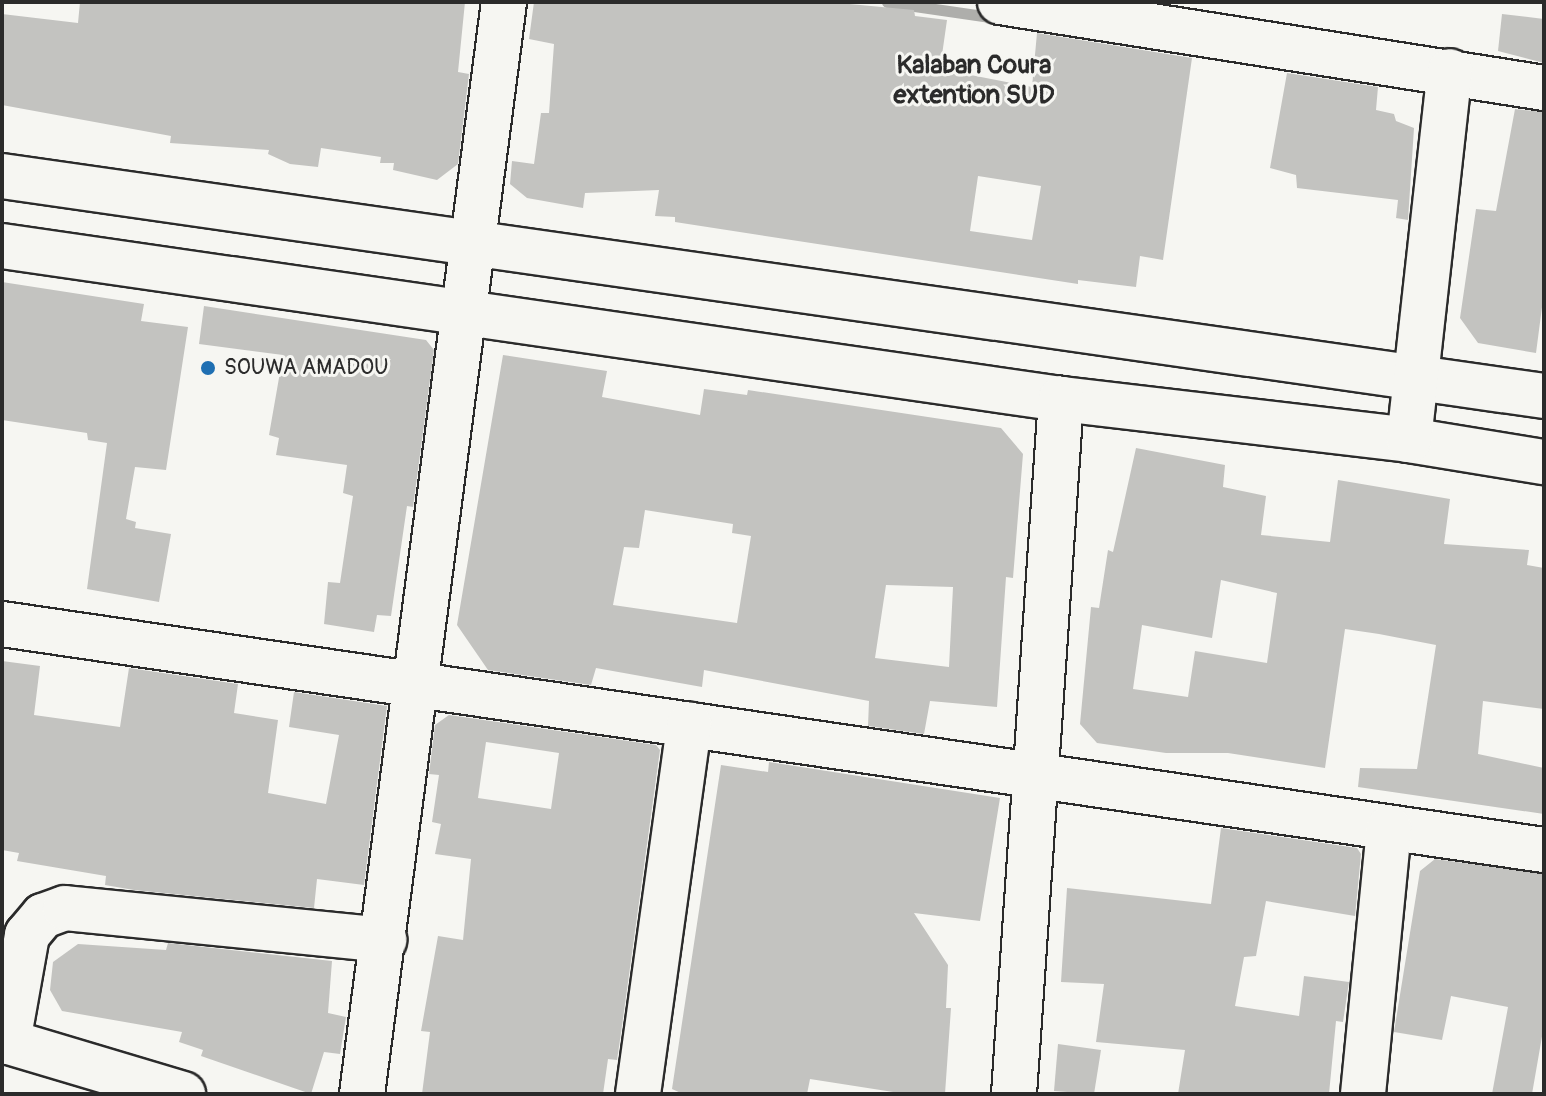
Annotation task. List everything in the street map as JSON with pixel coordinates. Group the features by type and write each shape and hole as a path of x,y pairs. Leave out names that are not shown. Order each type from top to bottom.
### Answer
{"street":[{"path":"362,1094 504,2"},
{"path":"1000,2 1050,6 1544,88"},
{"path":"1409,440 1450,71"},
{"path":"2,176 1070,330 1415,374 1544,396"},
{"path":"2,246 1061,399 1409,440 1544,462"},
{"path":"1014,1094 1033,776 1061,399"},
{"path":"2,624 1544,850"},
{"path":"638,1094 689,725"},
{"path":"1363,1094 1389,828"},
{"path":"183,1094 5,1041 27,935 43,916 65,908 384,940"}],"building":[{"path":"80,2 465,2 458,72 469,74 458,164 437,180 393,170 394,163 380,163 381,157 321,148 318,167 290,164 268,154 269,150 170,143 171,136 2,105 2,14 78,23"},
{"path":"534,2 828,2 914,10 915,16 947,20 940,69 1032,87 1037,33 1192,58 1163,260 1140,256 1136,287 1078,280 1078,284 675,222 675,217 655,216 659,190 585,193 583,208 527,198 510,184 512,161 534,164 541,113 549,113 554,44 529,39","holes":["978,176 1041,186 1032,240 970,231"]},
{"path":"1502,14 1544,19 1544,63 1498,51"},
{"path":"1287,73 1378,87 1376,110 1394,114 1396,121 1414,128 1408,220 1396,218 1398,200 1297,188 1296,175 1270,168"},
{"path":"1515,109 1544,112 1544,292 1536,353 1478,343 1460,318 1476,209 1496,211"},
{"path":"2,282 144,304 141,321 188,327 166,470 135,467 126,519 136,522 135,528 171,534 159,602 87,589 107,443 88,440 87,433 2,420"},
{"path":"204,306 426,340 434,350 413,507 407,506 391,616 377,615 374,632 324,624 328,582 340,583 353,496 343,493 347,465 276,455 279,438 269,435 283,355 199,344"},
{"path":"503,355 607,371 602,397 700,415 704,389 747,395 748,390 1001,428 1023,454 1013,578 1006,577 997,707 930,701 924,734 868,726 869,701 704,670 702,687 596,668 591,685 488,670 457,625","holes":["645,510 733,524 732,533 751,536 737,623 613,605 624,547 639,548","886,585 953,587 949,667 875,658"]},
{"path":"1136,448 1225,465 1223,487 1266,496 1261,535 1330,542 1338,480 1450,499 1444,544 1529,550 1527,565 1544,568 1544,709 1483,701 1478,754 1544,768 1544,814 1358,787 1360,768 1417,769 1436,645 1379,634 1345,629 1325,768 1228,753 1166,753 1097,743 1080,724 1091,607 1099,608 1108,550 1113,552","holes":["1221,580 1277,593 1267,663 1195,651 1188,697 1133,689 1142,625 1212,638"]},
{"path":"2,661 40,666 34,715 120,727 129,668 238,684 234,713 278,720 268,793 326,804 339,735 289,727 294,692 387,706 364,885 317,879 314,908 134,890 105,885 106,876 17,861 19,853 2,850"},
{"path":"449,715 656,745 660,750 617,1060 608,1059 603,1094 422,1094 430,1032 421,1031 438,936 463,940 471,859 435,854 441,824 432,822 439,775 429,774 435,725","holes":["486,742 559,753 551,809 478,798"]},
{"path":"769,762 1000,798 980,921 914,913 948,965 946,1008 951,1008 945,1094 906,1094 810,1079 807,1094 683,1094 672,1089 721,765 768,772"},
{"path":"1221,828 1357,848 1361,854 1355,916 1266,901 1256,956 1244,957 1235,1006 1299,1016 1304,976 1349,982 1343,1022 1336,1021 1329,1094 1178,1094 1185,1050 1096,1042 1104,984 1061,982 1067,888 1211,904"},
{"path":"1435,859 1544,874 1544,1025 1532,1094 1492,1094 1508,1007 1451,996 1442,1040 1394,1032 1420,871"},
{"path":"168,943 332,961 328,1013 346,1017 340,1054 324,1052 311,1094 201,1056 203,1050 179,1042 182,1032 62,1011 50,990 53,962 78,944 166,950"},
{"path":"1058,1044 1101,1050 1094,1094 1054,1091"}],"waterway":[{"path":"887,2 997,18"}],"place":[{"name":"SOUWA AMADOU","path":"208,368"}],"district":[{"name":"Kalaban Coura extention SUD","path":"974,81"}]}
